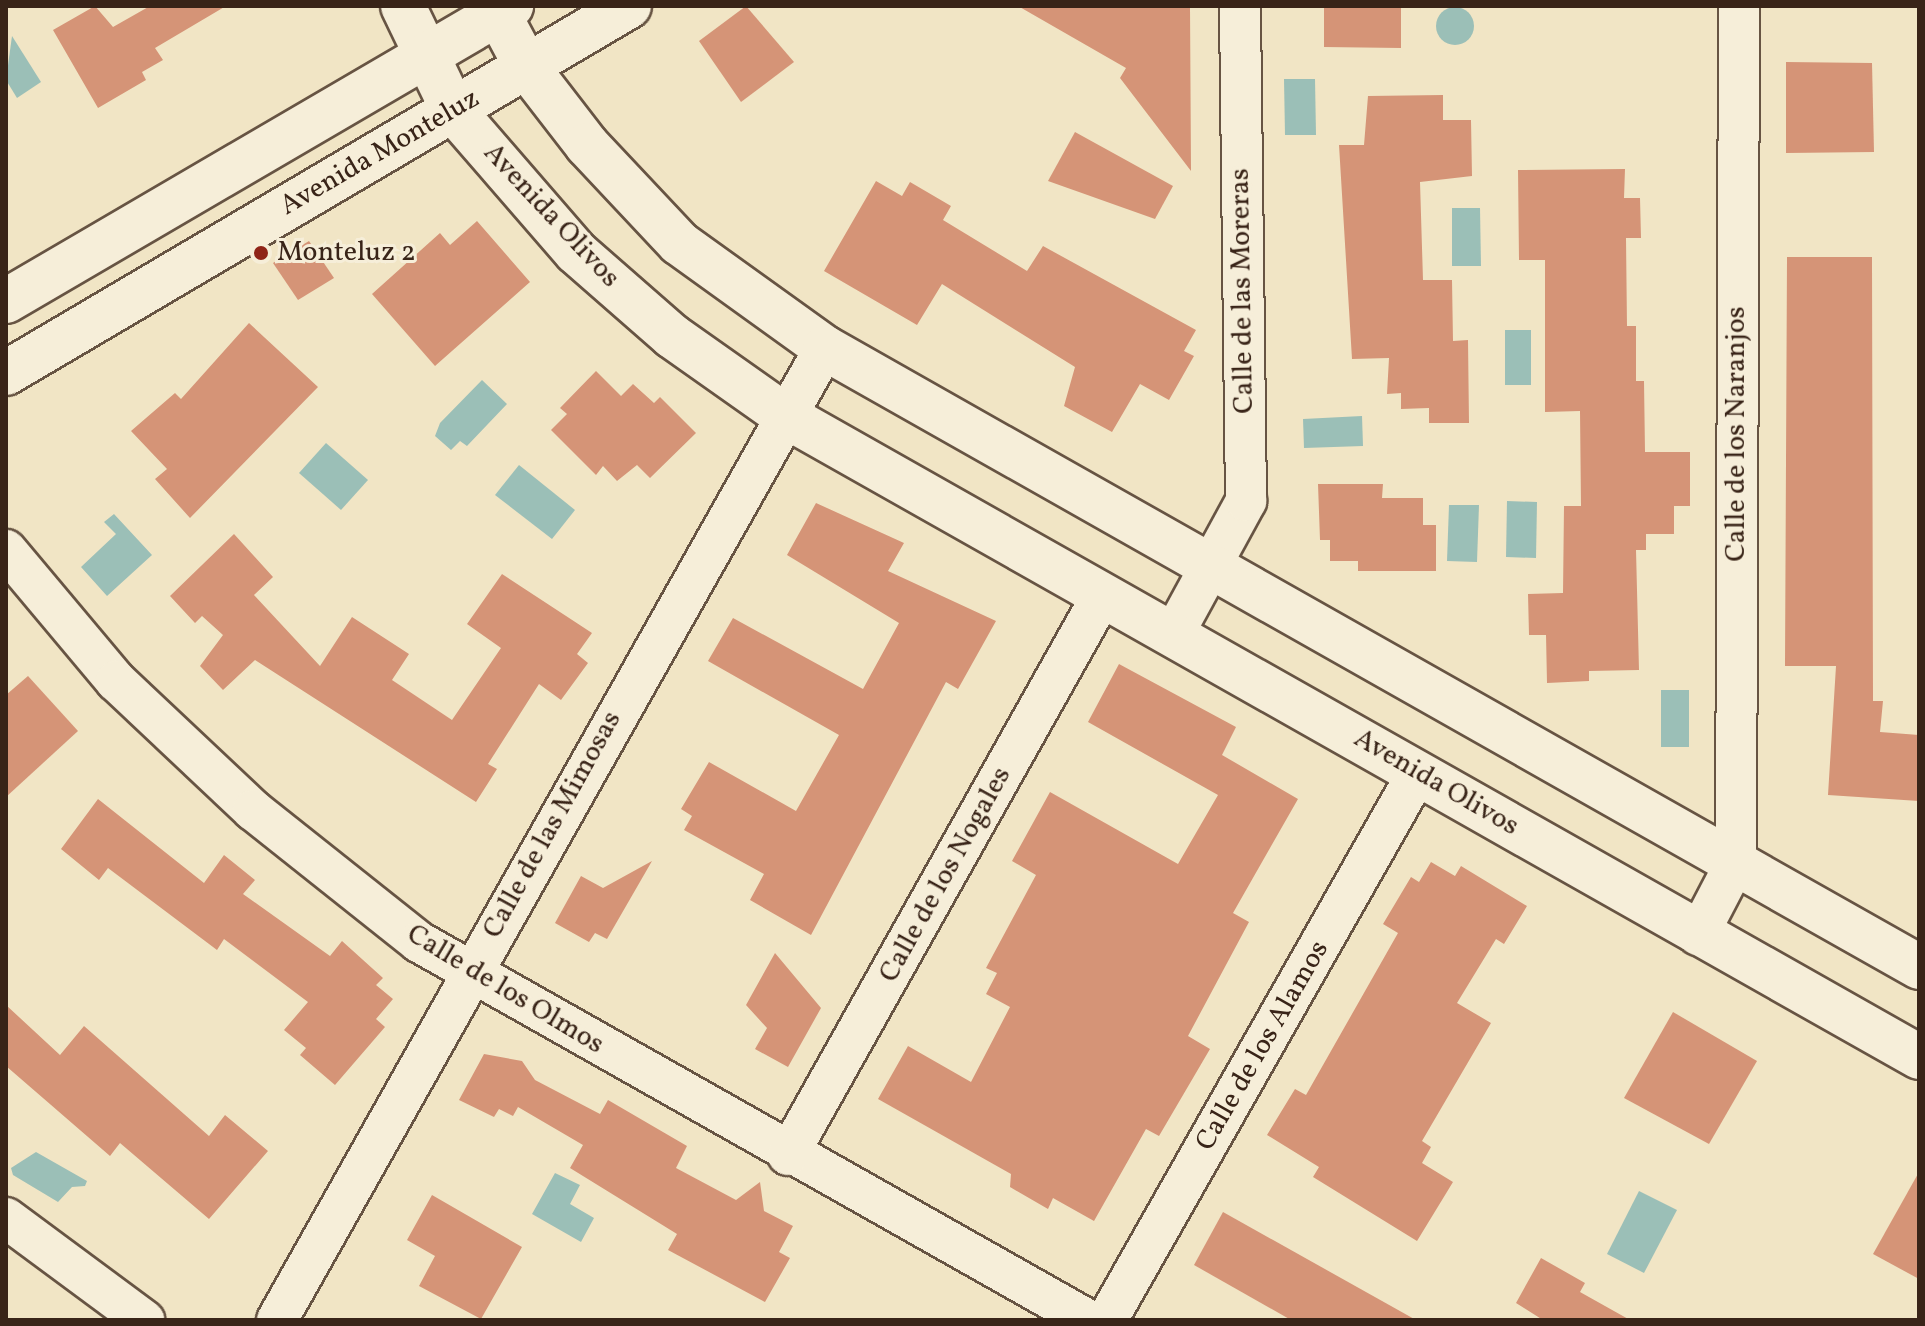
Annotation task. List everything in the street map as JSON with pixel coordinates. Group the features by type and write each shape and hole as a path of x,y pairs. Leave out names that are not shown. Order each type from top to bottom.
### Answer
{"street":[{"name":"Avenida Olivos","path":"403,6 453,110 576,252 672,336 784,415 1418,772 1698,935 1919,1057"},
{"name":"Avenida Monteluz","path":"6,373 629,6"},
{"name":"Calle de las Moreras","path":"1213,569 1246,501 1240,6"},
{"name":"Calle de los Naranjos","path":"1736,862 1739,6"},
{"path":"6,301 501,9 526,66 587,145 679,243 825,348 1919,967"},
{"path":"784,415 825,348"},
{"name":"Calle de las Mimosas","path":"277,1320 784,415"},
{"name":"Calle de los Olmos","path":"6,550 116,681 253,810 470,975 1088,1320"},
{"path":"1173,635 1213,569"},
{"name":"Calle de los Nogales","path":"788,1155 1103,594"},
{"name":"Calle de los Alamos","path":"1107,1320 1418,772"},
{"path":"1698,935 1736,862"},
{"path":"6,1218 144,1320"}],"water":[{"path":"1455,7 1468,13 1474,26 1468,39 1455,45 1442,39 1436,26 1442,13"},
{"path":"12,36 41,82 17,98 6,80"},
{"path":"1284,79 1315,79 1316,135 1285,135"},
{"path":"1452,208 1480,208 1481,266 1452,266"},
{"path":"1505,330 1531,330 1531,385 1505,385"},
{"path":"482,380 507,404 467,446 460,441 451,450 435,436 440,423"},
{"path":"1362,416 1363,446 1304,448 1303,419"},
{"path":"326,443 368,480 341,510 299,473"},
{"path":"519,465 575,510 552,539 495,495"},
{"path":"1507,501 1537,502 1536,558 1506,557"},
{"path":"1449,505 1479,505 1477,562 1447,561"},
{"path":"114,514 152,555 107,596 81,567 116,534 104,522"},
{"path":"1661,690 1689,690 1689,747 1661,747"},
{"path":"36,1152 87,1181 85,1186 72,1187 58,1202 13,1175 11,1168"},
{"path":"555,1173 580,1185 570,1204 594,1218 581,1242 532,1214"},
{"path":"1639,1191 1677,1210 1644,1273 1607,1254"}],"building":[{"path":"95,6 113,27 150,6 226,6 155,48 163,60 142,72 146,80 98,108 53,30"},
{"path":"746,6 794,62 741,102 699,41"},
{"path":"1018,6 1190,6 1191,171 1120,78 1126,68"},
{"path":"1324,6 1401,6 1401,48 1324,47"},
{"path":"1786,62 1872,63 1874,152 1786,153"},
{"path":"1443,95 1443,120 1471,120 1472,176 1420,182 1423,280 1452,280 1453,341 1468,340 1469,423 1429,423 1429,408 1401,409 1401,393 1387,394 1389,358 1352,359 1339,145 1364,145 1368,96"},
{"path":"1075,132 1173,186 1155,219 1048,181"},
{"path":"1625,169 1624,198 1640,198 1641,238 1626,238 1627,326 1636,326 1636,381 1644,381 1645,452 1690,452 1690,506 1674,506 1674,534 1646,534 1646,550 1636,550 1639,670 1589,671 1589,681 1547,683 1546,635 1529,635 1528,594 1563,593 1564,506 1581,506 1580,411 1545,412 1545,260 1519,260 1518,170"},
{"path":"876,181 902,196 910,182 951,206 943,220 1027,271 1043,246 1196,330 1184,351 1194,356 1169,400 1140,384 1112,432 1064,406 1075,367 942,284 917,325 824,271"},
{"path":"477,221 530,282 435,366 372,294 440,233 450,245"},
{"path":"309,241 334,278 298,300 273,263"},
{"path":"1787,257 1872,257 1873,701 1883,701 1880,732 1919,735 1919,801 1828,795 1836,666 1785,666"},
{"path":"249,323 318,387 190,518 155,479 167,469 131,431 175,393 181,399"},
{"path":"596,371 621,396 633,384 654,403 660,397 696,433 650,478 637,465 617,481 603,466 596,475 551,430 567,414 560,408"},
{"path":"1318,484 1383,484 1382,498 1423,498 1423,525 1436,525 1436,571 1358,571 1358,561 1330,561 1330,540 1320,540"},
{"path":"816,503 904,543 888,571 996,621 958,689 946,682 811,935 750,900 764,874 684,830 692,816 681,809 709,762 796,811 839,735 708,661 733,618 863,689 899,623 787,555"},
{"path":"234,534 273,577 254,595 320,666 352,617 409,654 392,680 452,720 501,648 467,624 502,574 592,633 577,654 588,663 561,700 539,684 488,764 497,769 476,802 255,660 223,690 200,666 223,635 202,616 195,623 170,596"},
{"path":"1119,664 1236,727 1222,755 1298,799 1233,913 1249,922 1188,1036 1210,1049 1159,1136 1146,1129 1094,1221 1053,1198 1048,1209 1010,1187 1011,1174 878,1099 908,1046 971,1082 1010,1007 986,994 997,973 986,968 1036,875 1012,861 1050,792 1178,864 1218,795 1088,722"},
{"path":"28,676 78,731 6,797 6,695"},
{"path":"98,799 204,883 224,855 255,880 243,894 330,956 342,941 383,978 376,985 393,999 376,1019 385,1027 335,1085 300,1055 306,1048 284,1030 308,1002 224,939 217,950 108,868 99,880 61,849"},
{"path":"652,861 607,939 595,933 589,942 555,923 581,876 603,888"},
{"path":"1431,862 1455,876 1461,866 1527,906 1504,944 1496,939 1457,1003 1491,1023 1422,1141 1431,1147 1422,1163 1453,1182 1417,1241 1313,1177 1319,1167 1267,1135 1295,1089 1306,1095 1398,933 1383,924 1411,877 1419,882"},
{"path":"775,953 821,1008 788,1067 755,1049 767,1028 746,1005"},
{"path":"6,1005 60,1055 84,1026 209,1136 225,1115 268,1151 209,1219 120,1143 110,1156 6,1066"},
{"path":"1673,1012 1757,1061 1709,1144 1624,1098"},
{"path":"484,1054 522,1061 535,1080 600,1114 608,1100 687,1146 676,1168 736,1200 760,1182 764,1211 793,1226 779,1252 790,1258 765,1302 668,1250 677,1234 570,1168 583,1145 518,1107 513,1116 499,1109 494,1117 459,1100"},
{"path":"1919,1172 1919,1279 1873,1254"},
{"path":"432,1195 522,1247 481,1319 419,1286 435,1256 407,1240"},
{"path":"1223,1212 1416,1320 1291,1320 1194,1265"},
{"path":"1541,1258 1585,1283 1580,1292 1630,1320 1543,1320 1516,1303"}],"place":[{"name":"Monteluz 2","path":"261,253"}]}
